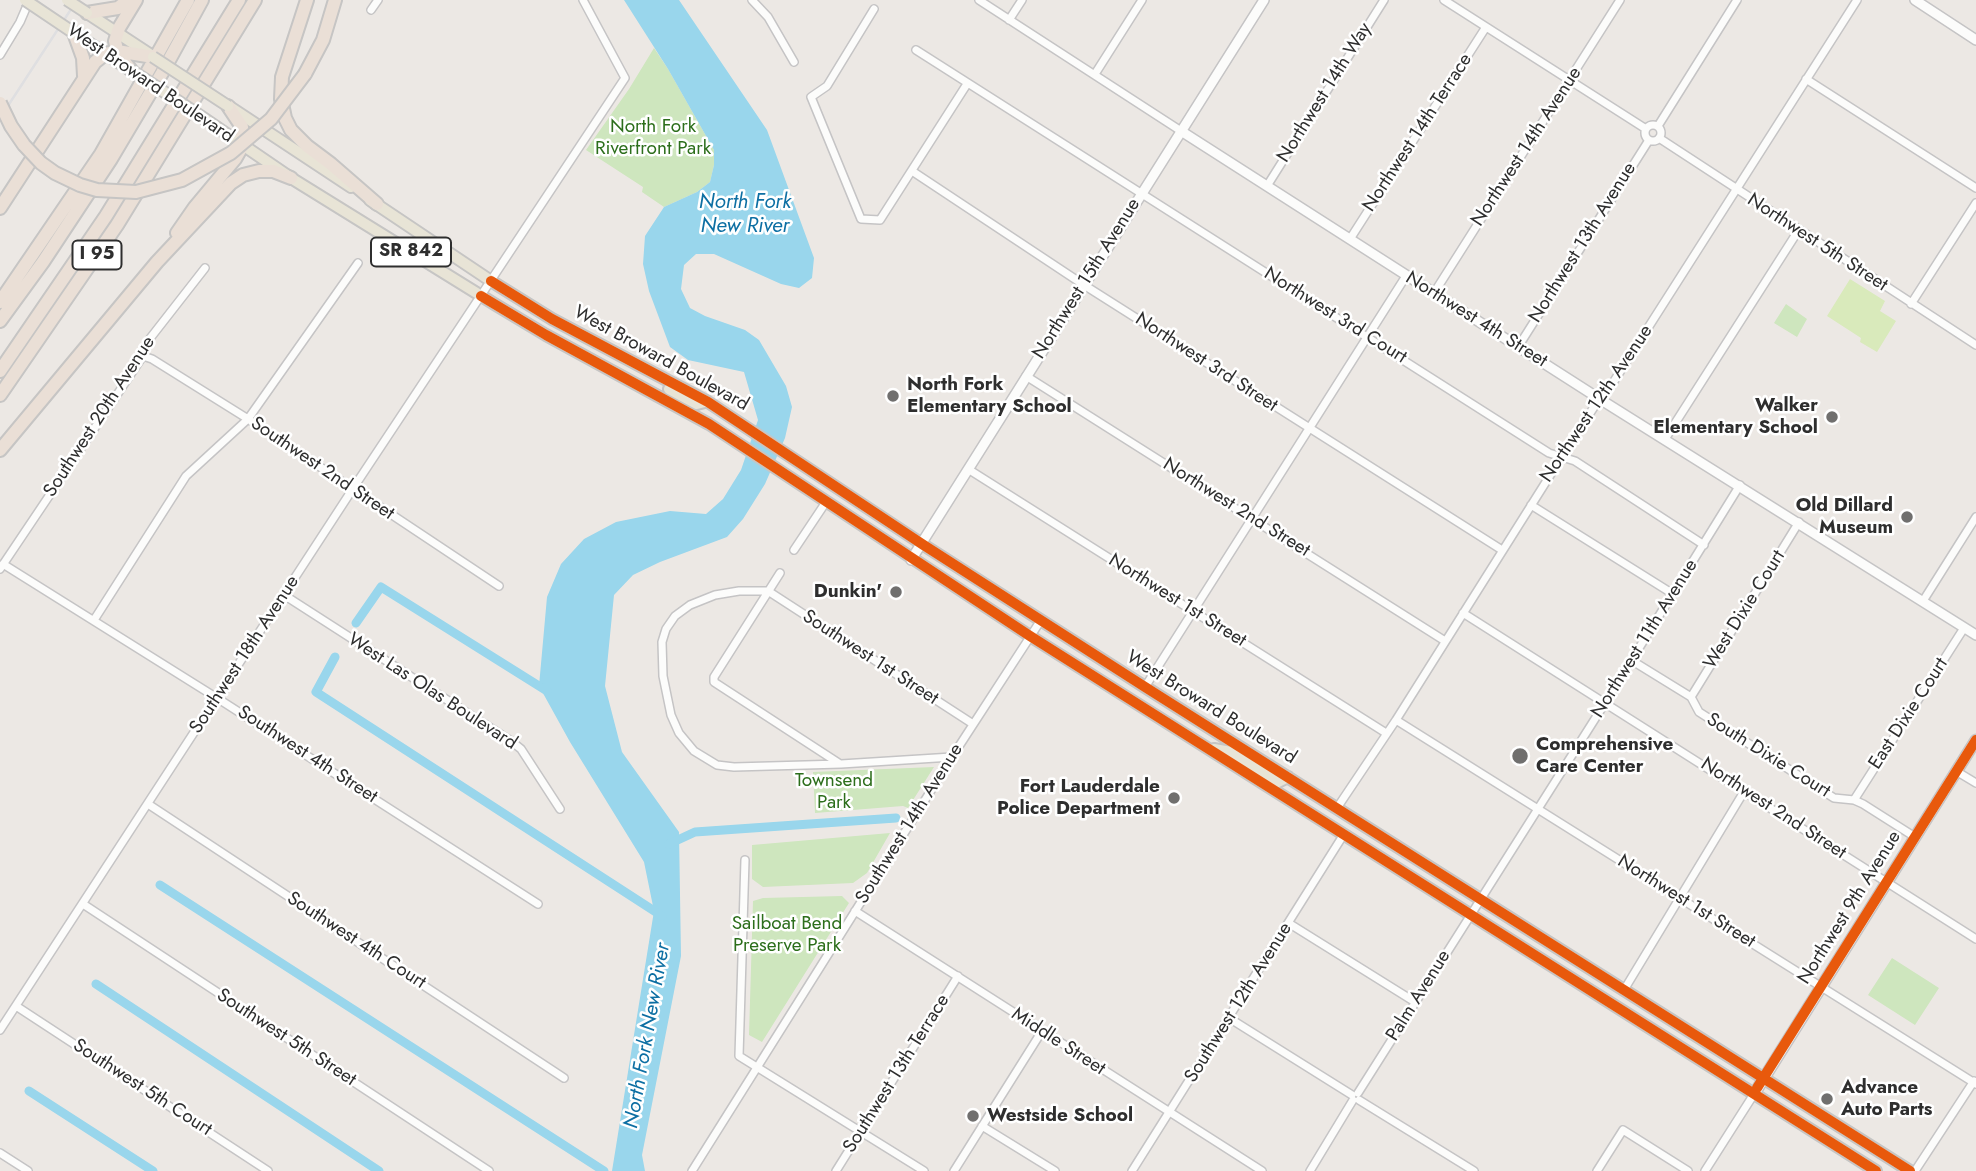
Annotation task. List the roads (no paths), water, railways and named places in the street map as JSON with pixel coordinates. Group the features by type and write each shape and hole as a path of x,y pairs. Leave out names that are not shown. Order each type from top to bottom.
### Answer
{"highway":[{"path":"87,13 118,8 128,0"},
{"path":"114,54 136,0"},
{"name":"I 95","path":"0,302 101,154 188,0"},
{"path":"0,321 43,262 111,159 201,0"},
{"path":"0,371 106,216 239,0"},
{"name":"I 95","path":"0,395 122,217 255,0"},
{"path":"307,0 282,77 283,113 291,130 301,141 377,204"},
{"path":"0,103 19,139 36,158 72,182 97,190 136,192 182,180 231,153 271,118 305,74 323,40 335,0"},
{"path":"74,33 83,58 84,76"},
{"path":"114,54 131,70"},
{"path":"0,208 94,62 114,54 153,57"},
{"path":"157,262 243,145 240,123 228,106"},
{"path":"0,450 157,262 231,183 243,174 260,171 273,171 291,178"}],"main road":[{"name":"West Broward Boulevard","path":"27,0 74,33 114,54"},
{"name":"West Broward Boulevard","path":"67,0 491,281 552,319 708,402 1145,687 1912,1171"},
{"name":"West Broward Boulevard","path":"131,70 291,178 481,296 546,335 672,402 736,442 911,560 1876,1171"},
{"path":"608,368 622,363 692,402 708,402"},
{"path":"1118,692 1132,693 1195,732 1211,729"},
{"name":"Northwest 9th Avenue","path":"1754,1094 1976,740"},
{"path":"1208,749 1231,752 1278,782 1288,778"}],"street":[{"path":"0,55 20,22 27,0"},
{"path":"371,10 378,0"},
{"name":"Southwest 18th Avenue","path":"0,1030 352,490 625,78 583,0"},
{"path":"752,0 768,18 794,62"},
{"name":"Northwest 4th Street","path":"979,0 1406,276 1976,635"},
{"path":"1009,20 1022,0"},
{"path":"1095,74 1142,0"},
{"name":"Northwest 15th Avenue","path":"911,560 1264,0"},
{"name":"Northwest 14th Way","path":"1266,186 1384,0"},
{"path":"1444,0 1646,129"},
{"name":"Northwest 14th Avenue","path":"1434,293 1620,0"},
{"path":"1658,126 1737,0"},
{"name":"Northwest 12th Avenue","path":"1337,808 1857,0"},
{"path":"1915,0 1976,40"},
{"path":"874,9 827,86 811,97 861,219 880,220 967,84"},
{"name":"Northwest 14th Terrace","path":"1350,239 1486,27"},
{"name":"Northwest 3rd Court","path":"916,50 1140,195 1560,458 1575,461 1704,545"},
{"path":"1806,79 1976,188"},
{"path":"1650,125 1658,126 1662,133 1660,138 1656,141 1649,139 1646,129 1650,125"},
{"name":"Northwest 5th Street","path":"1660,138 1798,231 1976,345"},
{"name":"Northwest 13th Avenue","path":"1518,347 1649,139"},
{"name":"Northwest 3rd Street","path":"912,171 1084,285 1502,550"},
{"path":"1911,304 1976,203"},
{"path":"1665,439 1798,231"},
{"path":"94,620 186,476 248,419 358,264"},
{"name":"Southwest 20th Avenue","path":"2,567 143,356 148,341 205,268"},
{"path":"1145,687 1406,276"},
{"name":"Southwest 2nd Street","path":"143,356 248,419 499,586"},
{"name":"Northwest 2nd Street","path":"1026,376 1445,641"},
{"name":"Northwest 1st Street","path":"968,468 1387,733"},
{"name":"Northwest 11th Avenue","path":"1480,899 1740,485"},
{"path":"794,550 826,502"},
{"path":"1531,505 1673,594"},
{"path":"1923,601 1976,517"},
{"name":"West Dixie Court","path":"1691,697 1799,523"},
{"name":"Southwest 4th Street","path":"2,567 94,620 538,904"},
{"path":"780,573 714,677 714,682 841,764"},
{"path":"768,592 740,591 690,605 675,616 666,629 662,642 663,676 671,715 679,733 694,751 716,765 734,767 951,757"},
{"name":"Southwest 1st Street","path":"768,592 973,724"},
{"name":"West Las Olas Boulevard","path":"284,595 511,741 521,749 560,809"},
{"name":"Northwest 2nd Street","path":"1463,613 1976,939"},
{"name":"Southwest 14th Avenue","path":"692,1171 951,757 1041,620"},
{"name":"East Dixie Court","path":"1854,800 1964,628"},
{"name":"South Dixie Court","path":"1631,660 1691,697 1699,712 1824,792 1834,798 1854,800 1914,837"},
{"name":"Northwest 1st Street","path":"1396,720 1975,1082"},
{"path":"1956,771 1976,783"},
{"path":"1624,990 1745,790"},
{"name":"Southwest 4th Court","path":"148,804 565,1078"},
{"name":"Southwest 12th Avenue","path":"1132,1171 1344,834"},
{"path":"745,860 739,1056 924,1171"},
{"name":"Palm Avenue","path":"1310,1171 1480,899"},
{"name":"Southwest 5th Street","path":"83,904 489,1171"},
{"name":"Middle Street","path":"855,911 1262,1171"},
{"path":"1290,923 1415,1002"},
{"name":"Southwest 13th Terrace","path":"836,1171 958,976"},
{"name":"Southwest 5th Court","path":"16,1006 268,1171"},
{"path":"1229,1018 1474,1171"},
{"path":"954,1171 1042,1031"},
{"path":"1912,1171 1975,1082"},
{"path":"1705,1171 1754,1094"},
{"path":"982,1126 1055,1171"},
{"path":"1597,1171 1623,1130 1688,1171"},
{"path":"0,1153 28,1171"}],"water":[{"name":"North Fork New River","path":"624,0 679,0 767,130 814,258 812,278 799,288 781,284 714,254 696,254 684,265 681,289 690,308 745,330 759,340 786,386 792,407 785,438 765,484 743,519 727,537 633,575 614,595 605,686 622,752 679,832 681,956 642,1155 645,1171 612,1171 654,911 644,862 539,686 547,597 561,564 584,539 616,522 670,511 706,514 723,499 741,470 758,420 744,372 688,360 670,347 649,291 643,264 645,236 664,207 697,192 710,182 714,150 668,69"}],"waterway":[{"path":"356,623 381,587 547,691"},
{"path":"335,657 316,692 662,916"},
{"path":"669,844 695,832 896,818"},
{"path":"160,885 604,1171"},
{"path":"96,984 379,1171"},
{"path":"29,1091 153,1171"}],"railway":[{"path":"0,118 77,0"}],"place":[{"name":"North Fork Elementary School","path":"893,396"},
{"name":"Walker Elementary School","path":"1832,417"},
{"name":"Old Dillard Museum","path":"1907,517"},
{"name":"Dunkin'","path":"896,592"},
{"name":"Comprehensive Care Center","path":"1520,756"},
{"name":"Fort Lauderdale Police Department","path":"1174,798"},
{"name":"Advance Auto Parts","path":"1827,1099"},
{"name":"Westside School","path":"973,1116"}],"park label":[{"name":"North Fork Riverfront Park","path":"653,138"},
{"name":"Townsend Park","path":"834,792"},
{"name":"Sailboat Bend Preserve Park","path":"787,935"}]}
